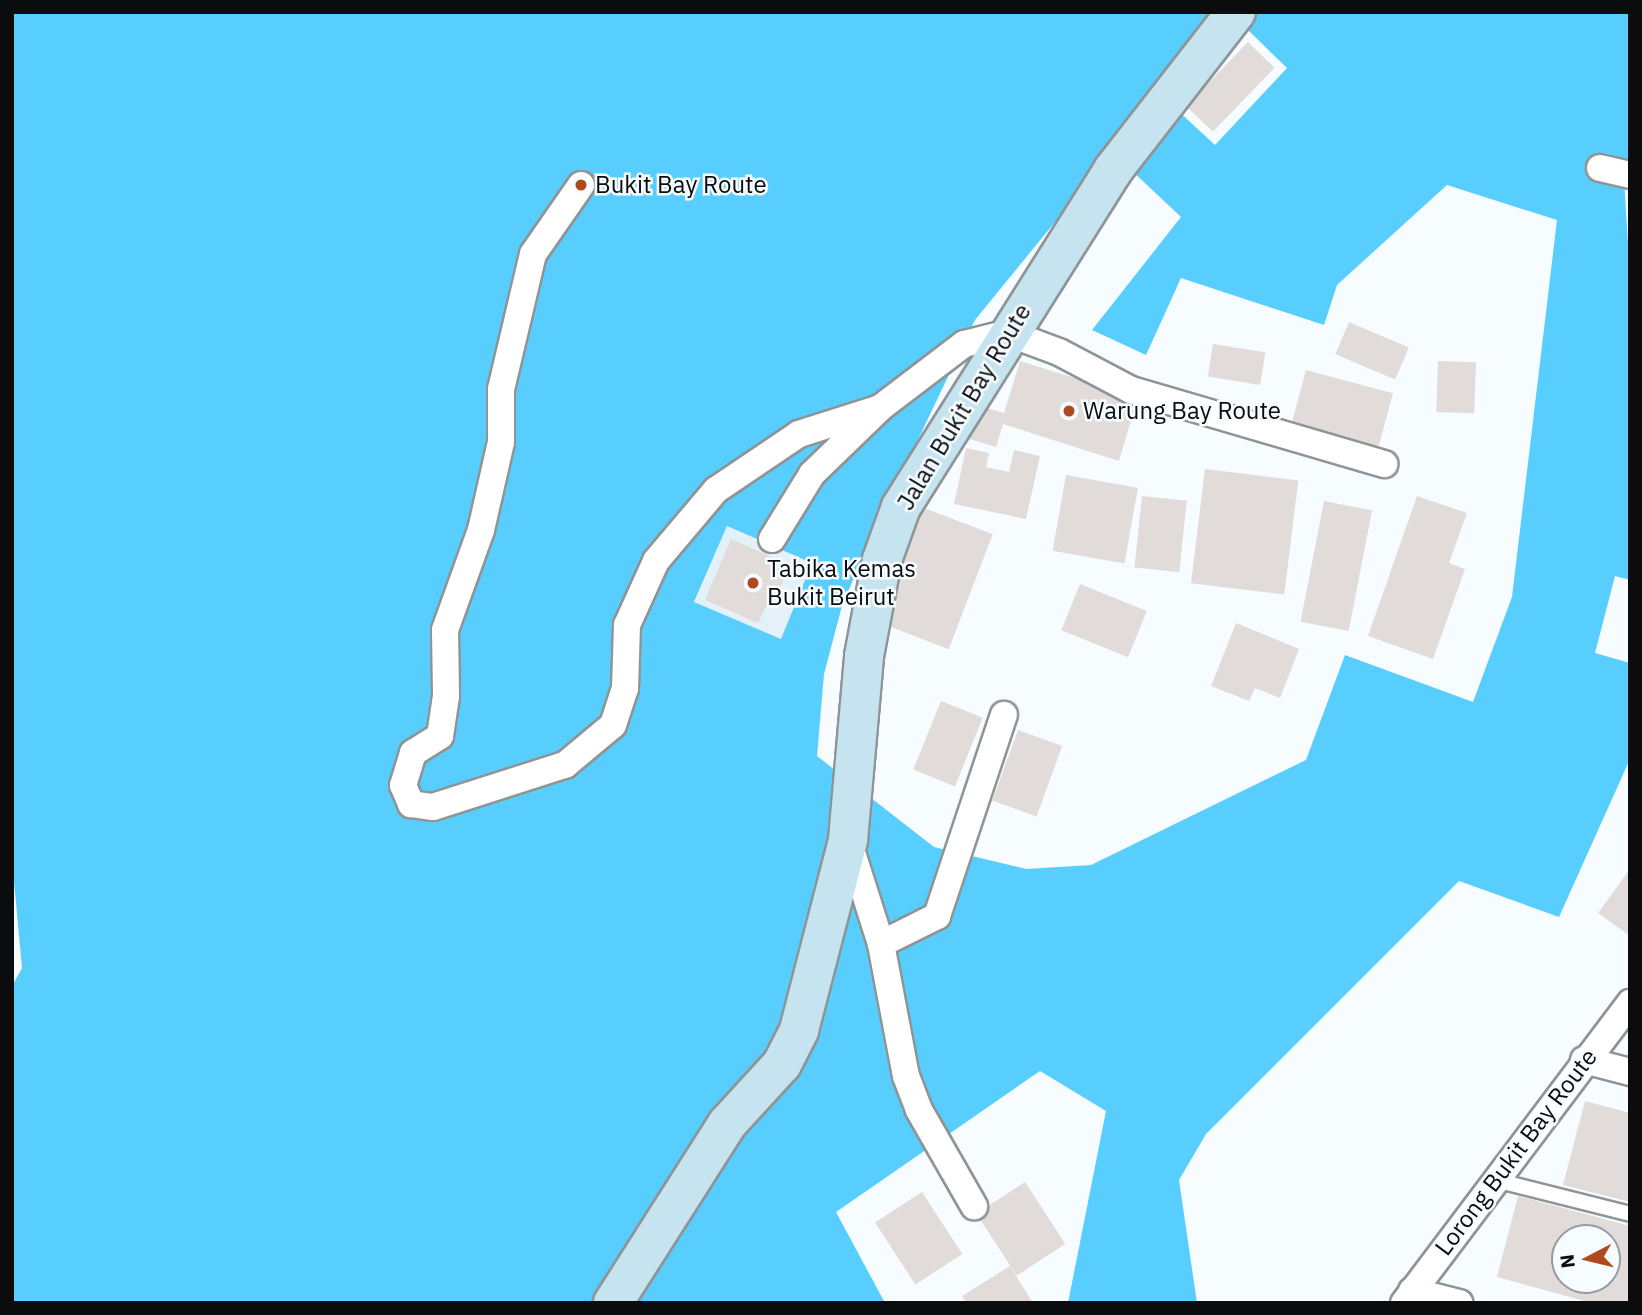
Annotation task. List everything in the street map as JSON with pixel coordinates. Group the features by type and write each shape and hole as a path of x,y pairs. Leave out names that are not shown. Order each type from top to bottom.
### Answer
{"street":[{"name":"Jalan Bukit Bay Route","path":"613,1303 727,1124 782,1064 813,989 848,840 864,656 883,560 901,507 1113,170 1236,12"},
{"path":"1600,168 1630,175"},
{"path":"581,185 533,254 501,389 501,442 484,518 445,629 446,695 440,736 413,753 403,785 411,804 433,807 565,765 613,725 625,689 627,625 656,561 690,520 716,490 799,434 880,408"},
{"path":"772,539 812,474 880,408 964,344 1008,333 1059,352 1131,390 1384,464"},
{"path":"881,944 937,916 1004,715"},
{"path":"848,840 881,944 906,1076 919,1110 974,1206"},
{"name":"Lorong Bukit Bay Route","path":"1408,1297 1584,1060 1630,1003"},
{"path":"1584,1060 1630,1072"},
{"path":"1408,1297 1459,1303"}],"lane":[{"path":"1495,1180 1630,1214"}],"shaded area":[{"path":"12,12 1630,12 1630,151 1624,179 1630,276 1630,580 1615,576 1595,653 1630,663 1630,759 1559,917 1459,881 1206,1134 1179,1180 1197,1303 1068,1303 1106,1111 1040,1071 836,1212 885,1303 12,1303 12,986 22,968 12,860","holes":["1248,30 1287,68 1215,145 1175,108","1112,152 1181,217 1092,330 1146,355 1181,278 1324,325 1337,285 1447,185 1557,220 1512,597 1473,702 1345,655 1306,760 1091,865 1026,869 934,847 817,756 824,674 842,606 865,551 975,320","727,526 812,563 781,639 694,602"]},
{"name":"Tabika Kemas Bukit Beirut","path":"727,526 814,563 781,639 695,602"}],"building":[{"path":"1248,42 1275,68 1213,132 1186,106"},
{"path":"1349,322 1409,347 1395,380 1335,354"},
{"path":"1213,344 1265,352 1260,385 1208,377"},
{"name":"Warung Bay Route","path":"1020,361 1123,393 1119,405 1134,410 1119,461 1003,424 996,447 966,438 976,405 1004,413"},
{"path":"1438,361 1476,362 1474,413 1436,412"},
{"path":"1306,370 1393,393 1378,447 1292,424"},
{"path":"966,448 989,453 986,467 1009,472 1014,450 1040,456 1026,519 954,504"},
{"path":"1205,469 1298,480 1284,595 1191,583"},
{"path":"1066,475 1138,488 1125,564 1053,551"},
{"path":"1142,496 1187,501 1179,572 1134,568"},
{"path":"1417,496 1467,513 1449,563 1465,569 1433,659 1368,636"},
{"path":"1324,501 1372,510 1349,631 1301,622"},
{"path":"919,506 993,534 949,649 875,621"},
{"path":"731,539 790,565 771,608 766,606 758,623 705,600"},
{"path":"1080,584 1147,611 1128,657 1061,630"},
{"path":"1236,623 1299,649 1280,698 1255,688 1249,701 1211,686"},
{"path":"941,701 983,718 955,786 913,770"},
{"path":"1018,730 1062,746 1037,817 992,800"},
{"path":"1630,869 1630,936 1598,913"},
{"path":"1585,1101 1630,1113 1630,1202 1563,1185"},
{"path":"1025,1182 1065,1244 1017,1276 976,1214"},
{"path":"922,1192 962,1254 915,1285 875,1222"},
{"path":"1518,1196 1630,1226 1630,1303 1592,1303 1559,1294 1621,1294 1621,1224 1551,1224 1551,1292 1497,1277"},
{"path":"1010,1266 1033,1303 966,1303 962,1296"}],"place":[{"name":"Bukit Bay Route","path":"581,185"},
{"name":"Warung Bay Route","path":"1069,411"},
{"name":"Tabika Kemas Bukit Beirut","path":"753,583"}]}
